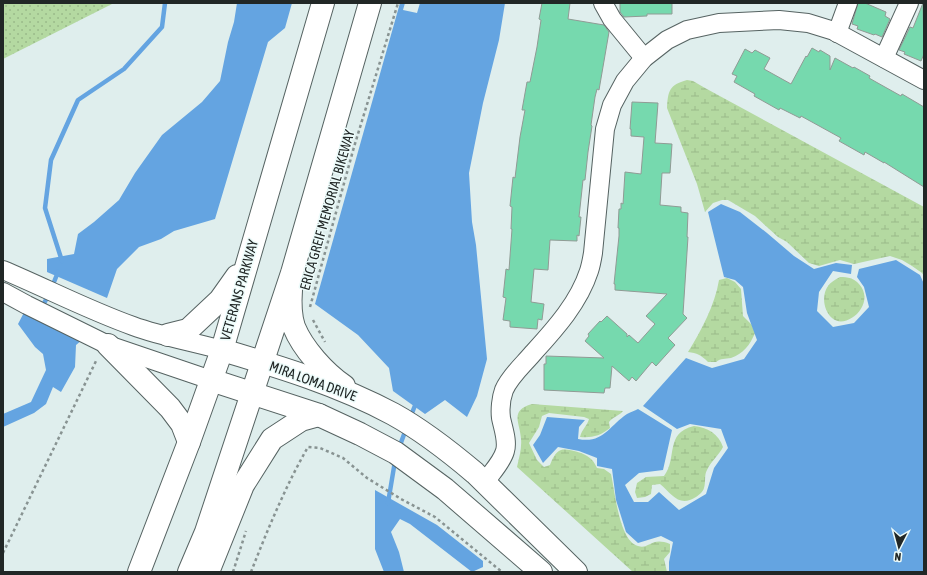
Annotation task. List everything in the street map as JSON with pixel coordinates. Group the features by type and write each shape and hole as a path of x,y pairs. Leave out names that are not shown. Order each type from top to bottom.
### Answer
{"main road":[{"name":"VETERANS PARKWAY","path":"139,572 189,442 222,350 323,3"},
{"path":"189,572 206,532 292,273 370,3"},
{"path":"168,335 188,330 220,300 246,264"},
{"path":"292,273 290,308 294,327 310,353 332,377 364,399"},
{"name":"MIRA LOMA DRIVE","path":"222,350 290,371 364,399 394,415 460,460 485,482 576,572"},
{"path":"103,352 170,408 182,424 189,442"},
{"path":"211,380 319,415 396,454 445,489 540,572"},
{"path":"208,572 244,485 272,439 302,420 319,415"}],"street":[{"path":"603,3 612,19 644,58"},
{"path":"837,32 848,3"},
{"path":"884,58 909,3"},
{"path":"485,482 506,450 500,416 504,390 512,378 553,331 570,308 589,271 593,253 605,129 612,105 625,81 644,58 667,40 687,30 719,23 779,20 808,23 837,32 924,80"},
{"name":"MIRA LOMA DRIVE","path":"3,270 134,327 222,350"},
{"path":"3,292 88,336 103,352 211,380"}],"path":[{"name":"ERICA GREIF MEMORIAL BIKEWAY","path":"308,313 354,147 398,3"},
{"path":"310,353 326,341 312,319"},
{"path":"3,553 103,352"},
{"path":"251,572 262,543 299,462 308,447 320,448 343,458 367,478 401,499 436,517 502,572"},
{"path":"233,572 247,527"}],"green space":[{"path":"3,3 114,3 3,59"},
{"path":"687,80 693,81 924,207 924,276 922,273 902,260 890,256 854,264 840,260 819,266 809,263 787,242 778,237 755,216 728,200 713,203 705,212 697,184 667,108 669,93 673,87 676,84"},
{"path":"840,277 855,280 864,292 862,307 858,313 845,321 838,321 832,318 826,310 824,300 828,285"},
{"path":"727,278 735,282 741,289 743,316 752,325 755,333 748,345 739,354 716,362 708,362 699,355 688,352 707,318 719,280"},
{"path":"532,404 623,411 609,422 610,428 599,435 588,437 580,437 589,419 584,417 549,413 542,416 539,427 529,443 537,460 544,467 550,465 557,452 561,450 569,450 578,452 590,458 597,468 604,469 611,474 616,503 626,535 632,542 642,547 654,542 664,542 670,544 670,552 664,559 667,572 633,572 517,467 521,442 518,414 520,410"},
{"path":"694,426 712,432 719,438 723,447 707,470 705,486 702,492 696,497 685,501 676,498 660,484 652,485 651,494 645,497 637,498 635,492 637,483 646,477 664,476 668,469 675,440 685,429"}],"water":[{"path":"237,3 292,3 285,28 268,42 215,219 174,231 161,239 139,247 117,269 107,298 47,272 47,259 74,254 78,234 119,200 135,173 162,135 202,102 220,81"},
{"path":"400,3 405,3 403,10 417,13 420,3 505,3 499,40 483,103 469,173 472,222 476,245 487,359 477,396 467,417 445,400 425,414 393,391 389,368 358,335 315,304"},
{"path":"721,204 740,212 794,256 814,269 836,263 852,265 851,274 833,271 819,292 817,311 833,327 854,323 869,307 864,287 857,277 859,269 896,260 920,275 924,284 924,572 669,572 669,562 673,542 661,536 638,543 626,532 616,500 612,469 597,466 597,458 579,451 558,447 543,463 533,445 540,435 547,417 585,420 579,427 578,439 587,440 594,439 605,433 627,414 638,409 672,430 663,470 639,473 625,485 634,502 648,502 659,492 679,510 706,494 714,468 728,448 721,429 690,424 677,429 643,406 686,358 712,368 744,359 757,340 747,313 743,287 735,280 724,277 708,212"},
{"path":"30,301 94,330 76,345 75,367 61,392 53,387 46,404 34,413 3,427 3,414 31,402 46,370 43,354 35,347 18,324"},
{"path":"375,490 437,525 483,561 483,567 472,572 410,524 400,519 391,532 399,552 404,572 384,572 375,549"}],"building":[{"path":"542,3 570,3 568,19 604,25 609,32 599,90 597,89 595,97 585,180 583,180 579,217 581,217 579,236 577,235 577,241 550,240 548,270 534,269 531,302 544,304 542,320 538,319 537,329 510,327 510,321 503,320 506,298 503,297 506,269 509,270 512,229 512,207 510,206 513,177 515,178 525,110 522,110 527,82 530,82 537,47"},
{"path":"620,3 672,3 672,14 647,14 647,16 624,17 620,12"},
{"path":"858,3 865,3 886,12 885,16 890,19 882,37 857,29 858,26 852,24"},
{"path":"923,3 924,54 921,61 904,54 905,52 899,50 910,27 913,28"},
{"path":"812,48 819,52 820,50 830,56 830,70 835,58 870,76 869,78 901,96 902,94 924,107 924,187 884,162 865,152 864,155 839,141 841,138 801,116 800,118 780,108 779,110 754,96 755,94 734,82 737,76 732,74 745,49 752,53 755,50 770,58 764,69 791,84"},
{"path":"632,102 658,103 655,143 672,144 670,173 662,173 660,205 681,207 681,212 688,213 683,314 687,318 668,338 675,345 656,366 652,362 636,381 632,377 629,381 612,366 610,388 605,388 604,393 544,390 544,364 546,364 546,356 604,358 585,341 589,336 588,334 607,316 627,334 627,337 629,335 638,343 655,324 646,316 667,294 615,290 614,284 619,236 619,209 621,209 621,203 623,204 625,172 641,174 644,137 631,136 630,129"}],"waterway":[{"path":"62,261 45,208 51,160 78,100 124,69 162,27 165,3"},
{"path":"52,287 58,272"},
{"path":"41,309 49,294"},
{"path":"410,418 416,403"},
{"path":"399,448 406,429"},
{"path":"388,503 395,461"}]}
